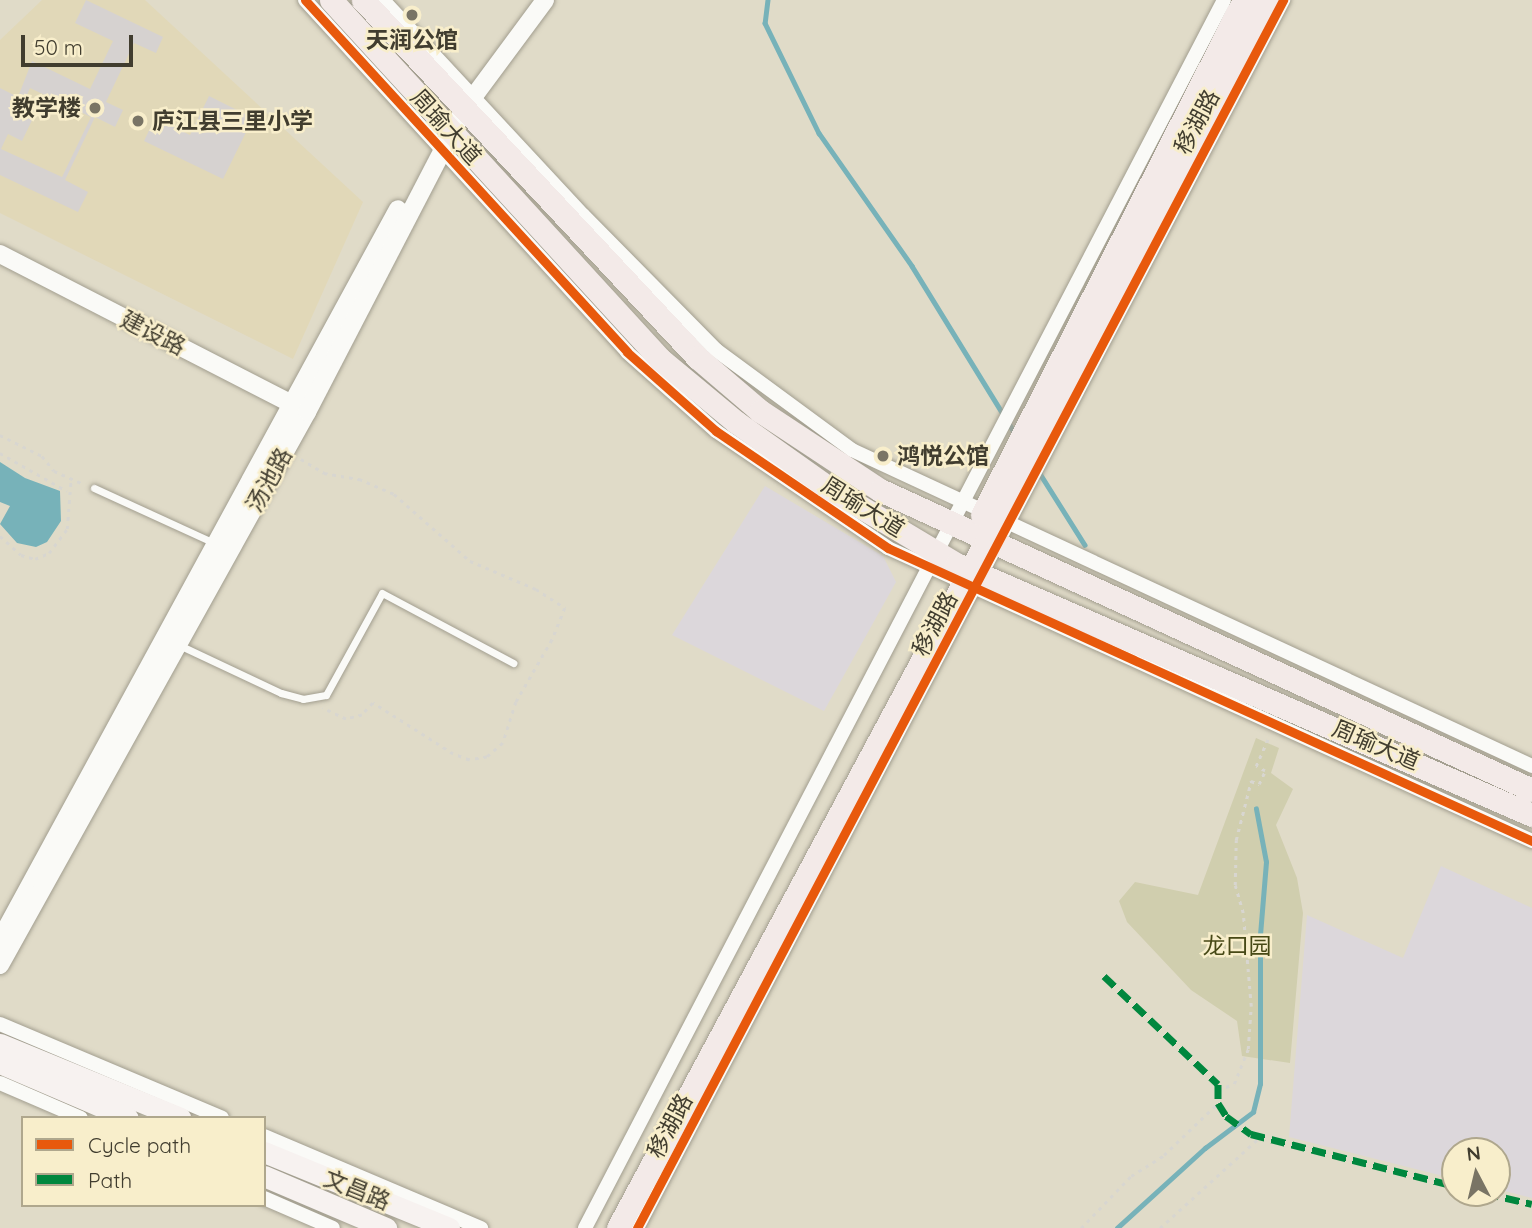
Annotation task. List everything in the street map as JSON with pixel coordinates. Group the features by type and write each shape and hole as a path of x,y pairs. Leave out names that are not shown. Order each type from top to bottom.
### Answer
{"main road":[{"name":"周瑜大道","path":"331,0 444,138 660,359 736,422 830,488 958,572 1532,815"},
{"name":"周瑜大道","path":"363,0 464,100 698,358 760,411 880,490 982,527 1532,790"},
{"name":"移湖路","path":"602,1228 982,527 1244,0"},
{"name":"移湖路","path":"1023,447 1268,0"},
{"name":"移湖路","path":"618,1228 958,572"},
{"path":"0,1044 175,1116"},
{"path":"0,1063 123,1116"},
{"name":"文昌路","path":"266,1153 449,1228"},
{"name":"文昌路","path":"266,1177 386,1228"}],"street":[{"path":"305,0 444,138"},
{"path":"383,0 464,100"},
{"name":"汤池路","path":"0,965 178,644 464,100 533,0"},
{"name":"汤池路","path":"464,100 545,0"},
{"name":"移湖路","path":"982,527 1023,447 1224,0"},
{"name":"移湖路","path":"1023,447 1283,0"},
{"name":"建设路","path":"0,254 301,409"},
{"name":"汤池路","path":"0,940 215,544 301,409"},
{"path":"982,527 1532,766"},
{"path":"958,572 1275,724 1532,841"},
{"name":"移湖路","path":"585,1228 958,572"},
{"name":"移湖路","path":"637,1228 958,572"},
{"path":"0,1024 217,1116"},
{"path":"0,1083 76,1116"},
{"path":"266,1137 481,1228"},
{"path":"266,1199 333,1228"}],"lane":[{"path":"94,488 215,544"},
{"path":"178,644 281,693 303,699 326,695 382,593 513,663"}],"path":[{"path":"0,435 42,456 54,471 94,488"},
{"path":"0,453 67,491"},
{"path":"0,536 22,555 35,559 49,553 67,530 67,491 71,478"},
{"path":"1218,1090 1234,1084 1248,1049 1251,1006 1243,913 1235,885 1236,840 1251,781 1259,784 1265,771 1256,766 1275,724"},
{"path":"1081,1228 1131,1175 1164,1156 1218,1103"},
{"path":"1160,1228 1260,1137"}],"shaded area":[{"name":"庐江县三里小学","path":"42,0 145,0 363,202 293,359 0,213 0,40"},
{"path":"765,486 883,556 896,582 824,711 672,635"},
{"path":"1441,866 1532,908 1532,1198 1511,1193 1511,1137 1441,1137 1441,1175 1289,1137 1307,915 1403,958"}],"green space":[{"name":"龙口园","path":"1256,738 1279,748 1271,773 1293,789 1276,825 1297,878 1303,913 1290,1063 1242,1056 1237,1021 1191,990 1127,922 1119,901 1135,882 1198,895"}],"water":[{"path":"0,462 25,478 60,491 61,521 47,542 36,547 17,543 0,524 10,506 0,502"}],"building":[{"name":"教学楼","path":"86,0 163,37 156,53 134,43 106,102 123,110 115,127 95,117 65,180 88,192 78,212 0,175 0,88 18,97 32,61 90,89 113,41 75,23","holes":["30,88 91,117 62,177 1,149 8,134 22,141 36,112 22,106"]},
{"path":"209,96 253,118 223,179 144,141 155,118 190,135"}],"waterway":[{"path":"768,0 765,23 819,133 912,266 1014,432"},
{"path":"1039,472 1085,545"},
{"path":"1117,1228 1205,1148 1253,1112 1260,1084 1260,935 1266,862 1256,809"}],"marked path":[{"path":"1104,976 1218,1084 1218,1103 1226,1116 1251,1134 1441,1182"},
{"path":"1511,1199 1532,1204"}],"cycle path":[{"path":"305,0 627,352 716,431 888,548 1532,841"},
{"path":"637,1228 1283,0"}],"place":[{"name":"天润公馆","path":"412,15"},
{"name":"教学楼","path":"95,108"},
{"name":"庐江县三里小学","path":"138,121"},
{"name":"鸿悦公馆","path":"883,456"}]}
